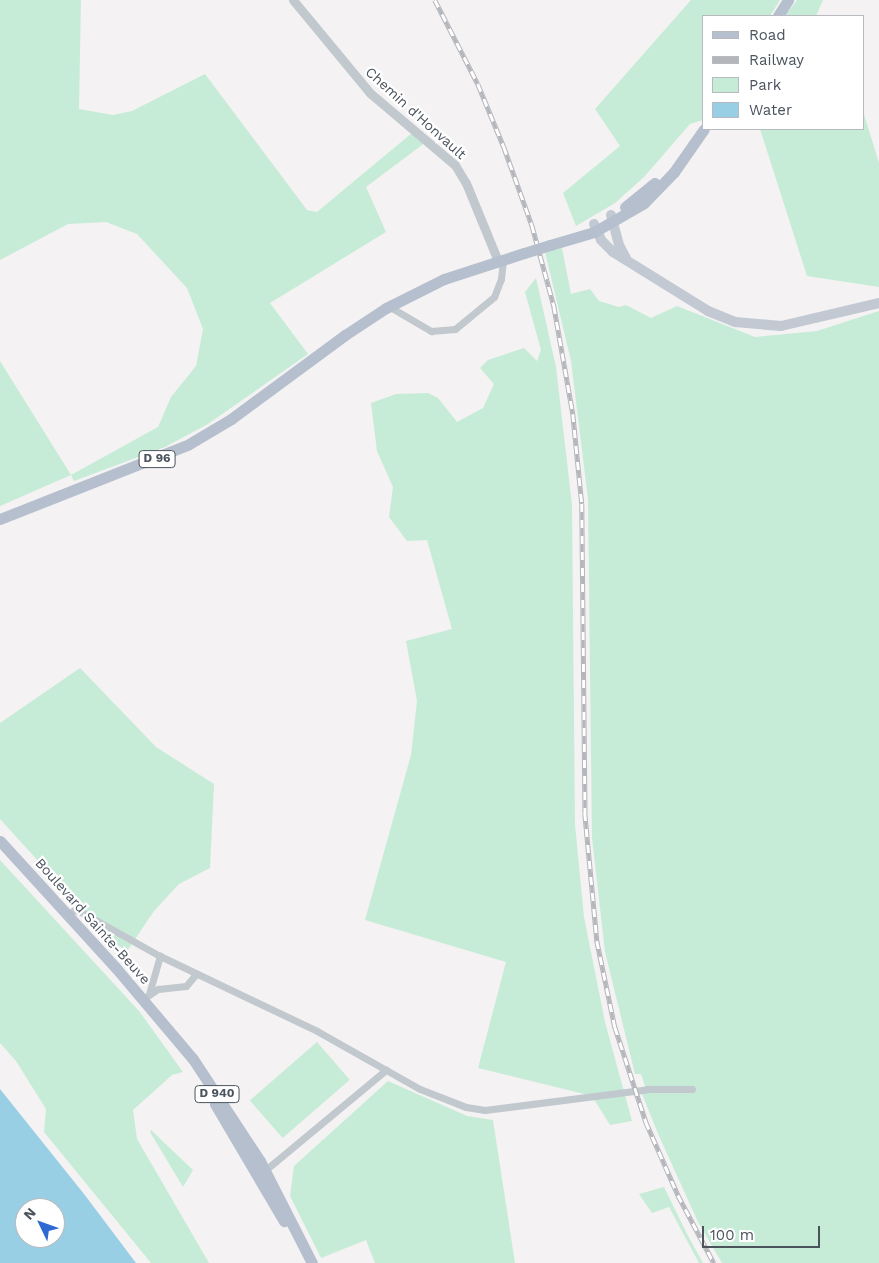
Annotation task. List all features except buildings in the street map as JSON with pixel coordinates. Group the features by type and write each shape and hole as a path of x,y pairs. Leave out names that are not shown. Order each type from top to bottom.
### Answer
{"main road":[{"path":"779,15 788,0"},
{"name":"D 96","path":"0,519 189,444 230,419 350,331 390,307 444,279 550,245 596,227 613,218 654,184 701,132"},
{"path":"613,218 619,245 627,259"},
{"path":"596,227 606,246 690,300 728,320 768,327 879,303"},
{"name":"Boulevard Sainte-Beuve","path":"0,841 146,996 162,1022 215,1091 312,1263"},
{"name":"Boulevard Sainte-Beuve","path":"262,1173 306,1263"}],"street":[{"name":"Chemin d'Honvault","path":"293,0 370,93 455,164 466,183 501,260"},
{"path":"390,307 431,331 456,330 494,297 502,279 501,260"},
{"path":"68,915 79,911 160,956 282,1013 444,1100 480,1110 653,1088 692,1089"},
{"path":"146,996 160,956"},
{"path":"146,996 162,988 186,986 196,974"},
{"path":"262,1173 386,1070"}],"green space":[{"path":"0,0 81,0 79,109 113,115 132,111 205,74 307,210 317,212 412,133 426,142 366,187 386,232 270,303 308,354 208,424 165,447 74,481 71,475 158,427 171,397 196,366 203,329 187,288 137,234 106,222 68,224 0,260"},
{"path":"691,0 780,0 771,15 702,15 702,120 690,124 644,177 615,203 576,226 563,193 620,146 595,109"},
{"path":"797,0 823,0 816,15 786,15"},
{"path":"864,114 879,163 879,287 807,276 760,130 864,130"},
{"path":"562,248 571,294 590,289 599,301 619,307 626,305 651,318 677,306 755,337 817,331 879,311 879,1263 722,1263 698,1222 659,1136 642,1094 645,1086 641,1074 635,1074 605,952 592,838 588,499 571,361 545,252"},
{"path":"536,278 556,367 572,505 575,825 584,917 605,1022 632,1121 610,1125 592,1096 478,1068 506,962 365,920 411,755 417,701 406,641 452,629 427,540 407,541 389,517 393,487 377,451 371,403 396,394 428,393 438,398 457,422 483,408 494,384 480,368 488,360 524,348 537,361 541,350 525,292"},
{"path":"0,361 71,475 0,506"},
{"path":"80,668 156,747 214,784 210,868 179,884 154,911 127,951 111,941 0,819 0,723"},
{"path":"0,860 139,1011 183,1072 172,1075 133,1110 137,1139 209,1263 151,1263 44,1132 46,1109 16,1061 0,1043"},
{"path":"317,1042 350,1080 283,1138 250,1100"},
{"path":"388,1081 467,1116 493,1120 515,1263 375,1263 366,1240 321,1258 290,1196 294,1166"},
{"path":"151,1130 193,1170 183,1187 150,1132"},
{"path":"664,1187 703,1263 699,1263 669,1207 652,1213 639,1194"}],"water":[{"path":"0,1089 84,1194 136,1263 0,1263"}],"railway":[{"path":"435,0 478,84 504,147 532,225 554,306 573,414 582,504 585,813 597,941 615,1027 646,1122 678,1195 714,1263"}]}
